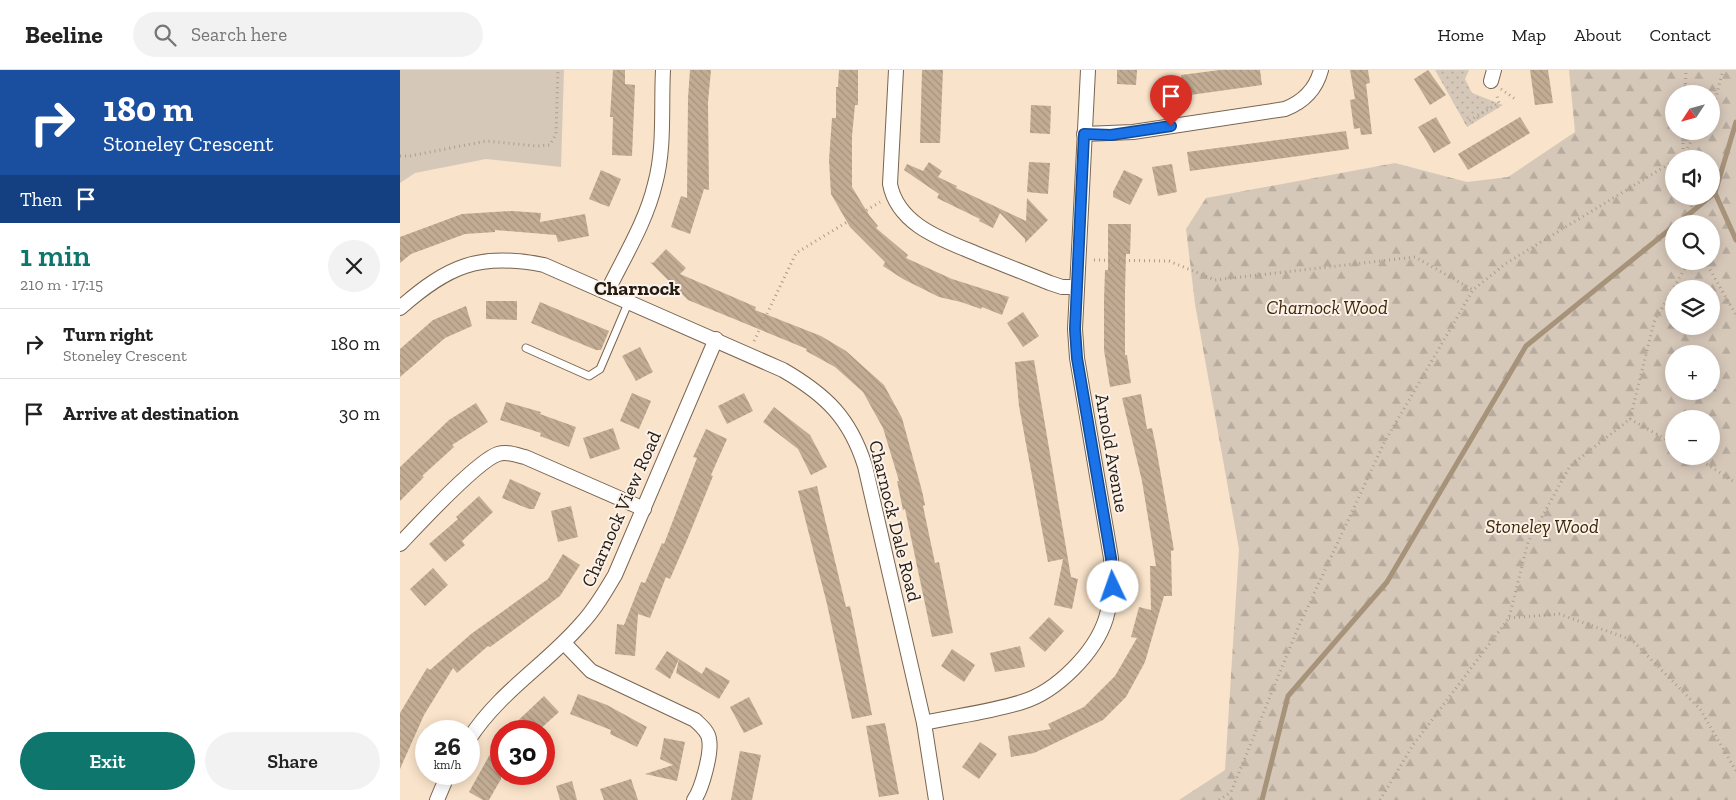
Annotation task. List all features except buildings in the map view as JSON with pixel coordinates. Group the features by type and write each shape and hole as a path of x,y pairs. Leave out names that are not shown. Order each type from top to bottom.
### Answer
{"street":[{"path":"607,292 643,220 656,183 660,153 663,70"},
{"path":"896,70 890,184 892,194 909,218 935,236 1050,283 1062,287 1077,287"},
{"name":"Arnold Avenue","path":"924,723 1022,702 1046,692 1087,655 1102,634 1108,614 1113,587 1111,558 1077,358 1075,329 1088,70"},
{"path":"1084,134 1133,132 1285,109 1298,104 1307,96 1314,87 1321,70"},
{"name":"Charnock Dale Road","path":"400,308 435,279 453,269 473,263 502,260 544,265 748,353 805,382 830,403 845,420 857,440 865,466 924,723 936,800"},
{"name":"Charnock View Road","path":"480,725 500,700 564,642 600,602 644,509 716,339"},
{"path":"400,544 475,470 499,454 511,453 525,458 644,509"},
{"path":"564,642 591,671 695,720 703,727 709,737 710,750 699,793 694,800"},
{"path":"437,800 443,785"}],"lane":[{"path":"526,348 589,376 595,374 600,369 629,302"}],"path":[{"path":"400,156 410,156 486,141 550,145 556,134 558,70"},
{"path":"1685,85 1686,70"},
{"path":"1719,85 1723,70"},
{"path":"1465,123 1499,103 1493,75"},
{"path":"1219,800 1232,792 1298,628 1384,443 1473,290 1505,264 1665,166"},
{"path":"748,353 796,253 892,194"},
{"path":"1078,259 1169,261 1216,280 1415,257 1473,290"},
{"path":"1380,800 1413,745 1509,618 1528,542 1570,466 1630,419 1654,322 1684,270"},
{"path":"1710,270 1736,315"},
{"path":"1630,419 1665,439"},
{"path":"1708,465 1736,483"},
{"path":"1509,618 1558,614 1632,640 1700,709 1736,771"}],"green space":[{"path":"400,70 564,70 561,167 486,159 415,173 400,183"},
{"path":"1435,70 1469,70 1465,79 1472,93 1503,105 1467,127"},
{"path":"1569,70 1736,70 1736,800 1179,800 1225,770 1239,549 1195,304 1186,229 1206,198 1395,163 1467,182 1508,177 1575,132"}],"waterway":[{"path":"1720,176 1736,122"},
{"path":"1720,204 1736,240"},
{"path":"1688,215 1700,205"},
{"path":"1262,800 1288,696 1387,582 1526,346 1665,233"}],"district":[{"name":"Charnock","path":"637,288"}],"route":[{"path":"1113,587 1111,558 1077,358 1075,329 1084,134 1111,135 1171,126"}],"park label":[{"name":"Charnock Wood","path":"1327,307"},
{"name":"Stoneley Wood","path":"1542,526"}]}
